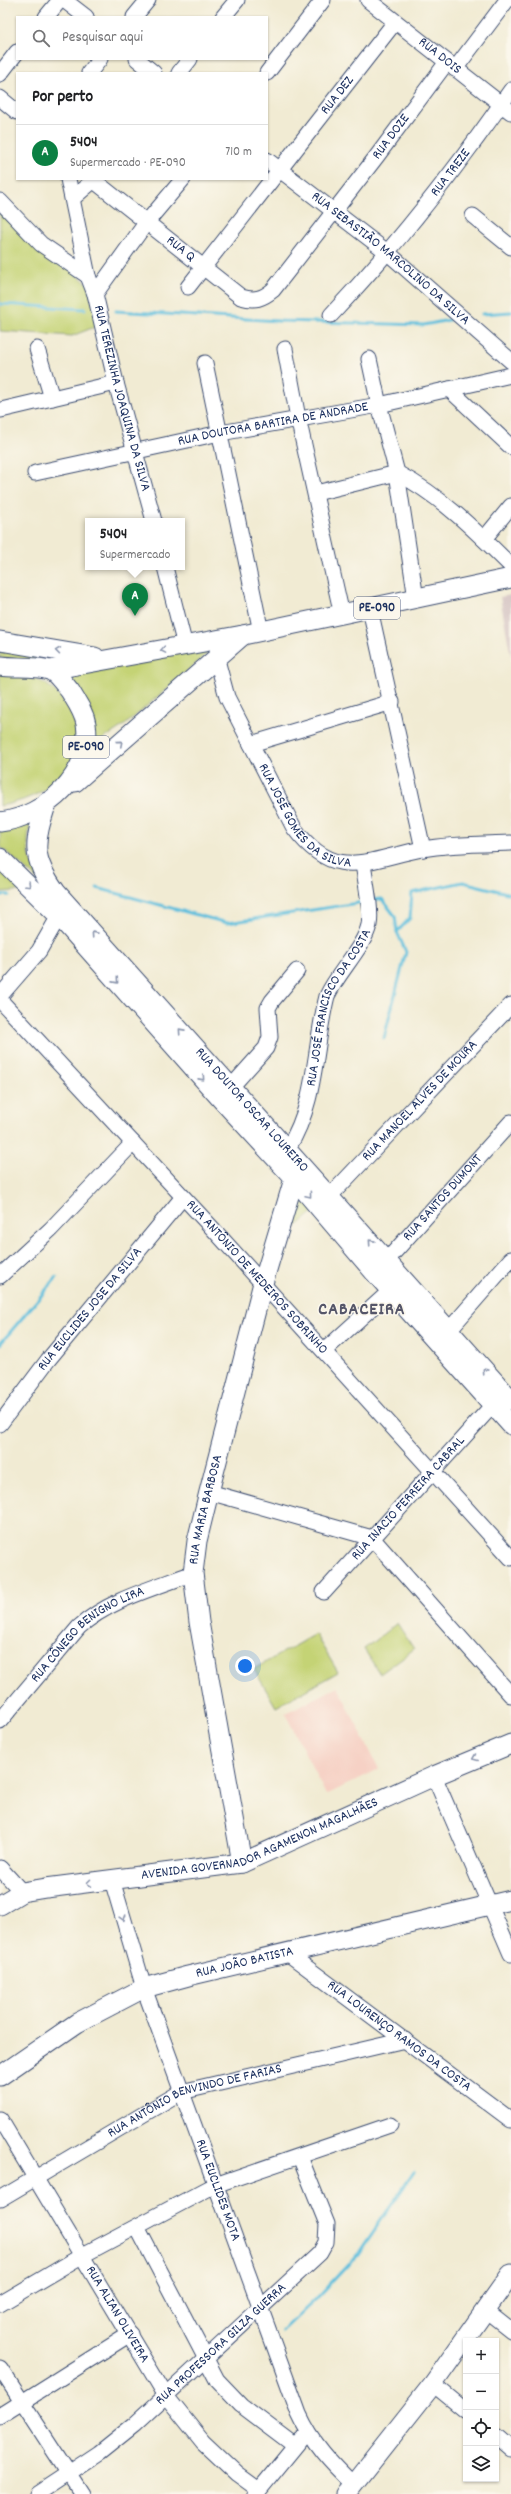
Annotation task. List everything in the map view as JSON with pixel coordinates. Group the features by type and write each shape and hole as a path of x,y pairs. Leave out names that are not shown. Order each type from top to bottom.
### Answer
{"main road":[{"name":"PE-090","path":"0,666 50,670 243,636 511,578"},
{"name":"PE-090","path":"0,822 24,816 52,799 217,660 243,636"},
{"name":"PE-090","path":"0,641 110,659"},
{"name":"PE-090","path":"50,670 65,685 78,703 86,724 86,746 83,757 52,799"},
{"name":"RUA DOUTOR OSCAR LOUREIRO","path":"52,799 35,841 43,874 56,892 226,1093 293,1162 330,1196 381,1267"},
{"name":"RUA DOUTOR OSCAR LOUREIRO","path":"0,858 59,916 293,1162 381,1267 505,1396"},
{"name":"RUA MARIA BARBOSA","path":"242,1863 198,1622 193,1573 197,1541 293,1162"},
{"name":"RUA DOUTOR OSCAR LOUREIRO","path":"398,1285 449,1330 505,1396 511,1425"},
{"name":"AVENIDA GOVERNADOR AGAMENON MAGALHÃES","path":"0,1905 22,1892 242,1863 434,1776 511,1744"},
{"name":"RUA JOÃO BATISTA","path":"0,2076 78,2023 144,1988 286,1952 511,1900"},
{"path":"350,2490 433,2384 487,2311 511,2274"}],"street":[{"path":"47,16 60,0"},
{"path":"64,0 85,16"},
{"path":"135,16 148,0"},
{"path":"224,16 237,0"},
{"path":"268,72 323,0"},
{"name":"RUA DOIS","path":"368,0 506,108"},
{"name":"RUA DOZE","path":"273,290 333,210 507,0"},
{"name":"RUA DEZ","path":"188,287 395,22"},
{"path":"0,74 16,53"},
{"path":"90,72 99,60"},
{"path":"138,60 153,72"},
{"path":"180,72 189,60"},
{"name":"RUA TREZE","path":"331,316 387,252 506,108 511,90"},
{"path":"0,98 16,111"},
{"name":"RUA SEBASTIÃO MARCOLINO DA SILVA","path":"268,161 387,252 511,361"},
{"name":"RUA TEREZINHA JOAQUINA DA SILVA","path":"68,180 88,276 95,294 116,383 136,451 153,518"},
{"path":"73,198 92,180"},
{"name":"RUA Q","path":"94,180 146,224 204,267 241,297 258,299 273,290"},
{"path":"95,294 146,224 183,180"},
{"path":"0,201 41,244 88,276"},
{"path":"473,216 509,240"},
{"path":"37,349 52,398"},
{"path":"285,349 298,418 316,493 342,615"},
{"path":"369,359 379,405 397,473 416,599"},
{"path":"205,363 261,632"},
{"name":"RUA DOUTORA BARTIRA DE ANDRADE","path":"35,473 220,433 298,418 379,405 511,375"},
{"path":"1,410 116,383"},
{"path":"449,389 511,447"},
{"path":"316,493 397,473 418,483 484,539 511,566"},
{"path":"484,539 511,506"},
{"path":"166,570 185,646"},
{"path":"370,609 392,702 422,849"},
{"name":"RUA JOSÉ GOMES DA SILVA","path":"217,660 228,697 294,828 307,846 330,861 362,864 422,849 511,843"},
{"path":"251,744 392,702"},
{"name":"RUA JOSÉ FRANCISCO DA COSTA","path":"293,1162 309,1100 328,996 334,980 359,946 370,923 362,864"},
{"path":"0,996 39,951 59,916"},
{"path":"226,1093 266,1048 270,1037 268,1008 297,971"},
{"name":"RUA ANTÔNIO DE MEDEIROS SOBRINHO","path":"0,1000 263,1283 511,1558"},
{"name":"RUA MANOEL ALVES DE MOURA","path":"330,1196 511,1005"},
{"name":"RUA SANTOS DUMONT","path":"381,1267 511,1122"},
{"path":"0,1276 51,1229 133,1143"},
{"name":"RUA EUCLIDES JOSE DA SILVA","path":"0,1424 48,1360 183,1196"},
{"path":"449,1330 511,1259"},
{"path":"324,1351 398,1285"},
{"name":"RUA INÁCIO FERREIRA CABRAL","path":"324,1592 372,1538 505,1396"},
{"path":"209,1492 372,1538 511,1694"},
{"name":"RUA CÔNEGO BENIGNO LIRA","path":"0,1721 79,1626 90,1617 113,1604 193,1573"},
{"path":"434,1776 511,1954"},
{"path":"0,1868 22,1892"},
{"name":"RUA EUCLIDES MOTA","path":"112,1880 144,1988 307,2433 350,2490"},
{"name":"RUA LOURENÇO RAMOS DA COSTA","path":"286,1952 511,2120"},
{"name":"RUA ANTÔNIO BENVINDO DE FARIAS","path":"0,2199 181,2092 405,2040"},
{"name":"RUA ALIAN OLIVEIRA","path":"0,2119 83,2255 166,2396 203,2442 258,2492"},
{"path":"0,2304 83,2255 215,2185 390,2125"},
{"name":"RUA PROFESSORA GILZA GUERRA","path":"37,2494 98,2454 166,2396 205,2358 320,2253 326,2242 327,2224 300,2157"},
{"path":"137,2227 217,2380 227,2392 265,2424 294,2445"},
{"path":"487,2311 511,2330"},
{"path":"0,2416 130,2334"},
{"path":"0,2368 82,2494"},
{"path":"433,2384 465,2410"},
{"path":"258,2492 294,2445 307,2433"},
{"path":"499,2439 511,2449"}],"shaded area":[{"path":"511,595 511,657 500,597"},
{"path":"338,1687 379,1769 326,1795 285,1713"}],"green space":[{"path":"0,212 13,220 89,285 97,326 72,336 0,331"},
{"path":"216,646 126,724 94,745 60,673"},
{"path":"0,647 52,657 56,662 0,658"},
{"path":"0,672 32,677 50,687 61,697 69,710 75,724 77,739 75,753 69,767 58,780 31,797 0,806"},
{"path":"31,822 28,839 29,853 41,883 0,846 0,825"},
{"path":"0,863 29,890 0,892"},
{"path":"296,1189 316,1210 284,1237"},
{"path":"397,1623 414,1649 380,1674 364,1649"},
{"path":"315,1634 338,1672 276,1707 254,1669"}],"waterway":[{"path":"0,304 85,309"},
{"path":"116,311 279,321 424,325 449,320"},
{"path":"482,314 511,312"},
{"path":"372,900 382,899 395,916 397,932 410,918 412,893 463,882 511,894"},
{"path":"97,888 227,923 365,902"},
{"path":"0,895 9,895"},
{"path":"384,1038 406,952 397,932"},
{"path":"0,1344 57,1277"},
{"path":"282,2331 315,2300 358,2254 414,2172"}],"place":[{"name":"5404","path":"135,616"}],"district":[{"name":"CABACEIRA","path":"362,1310"}]}
